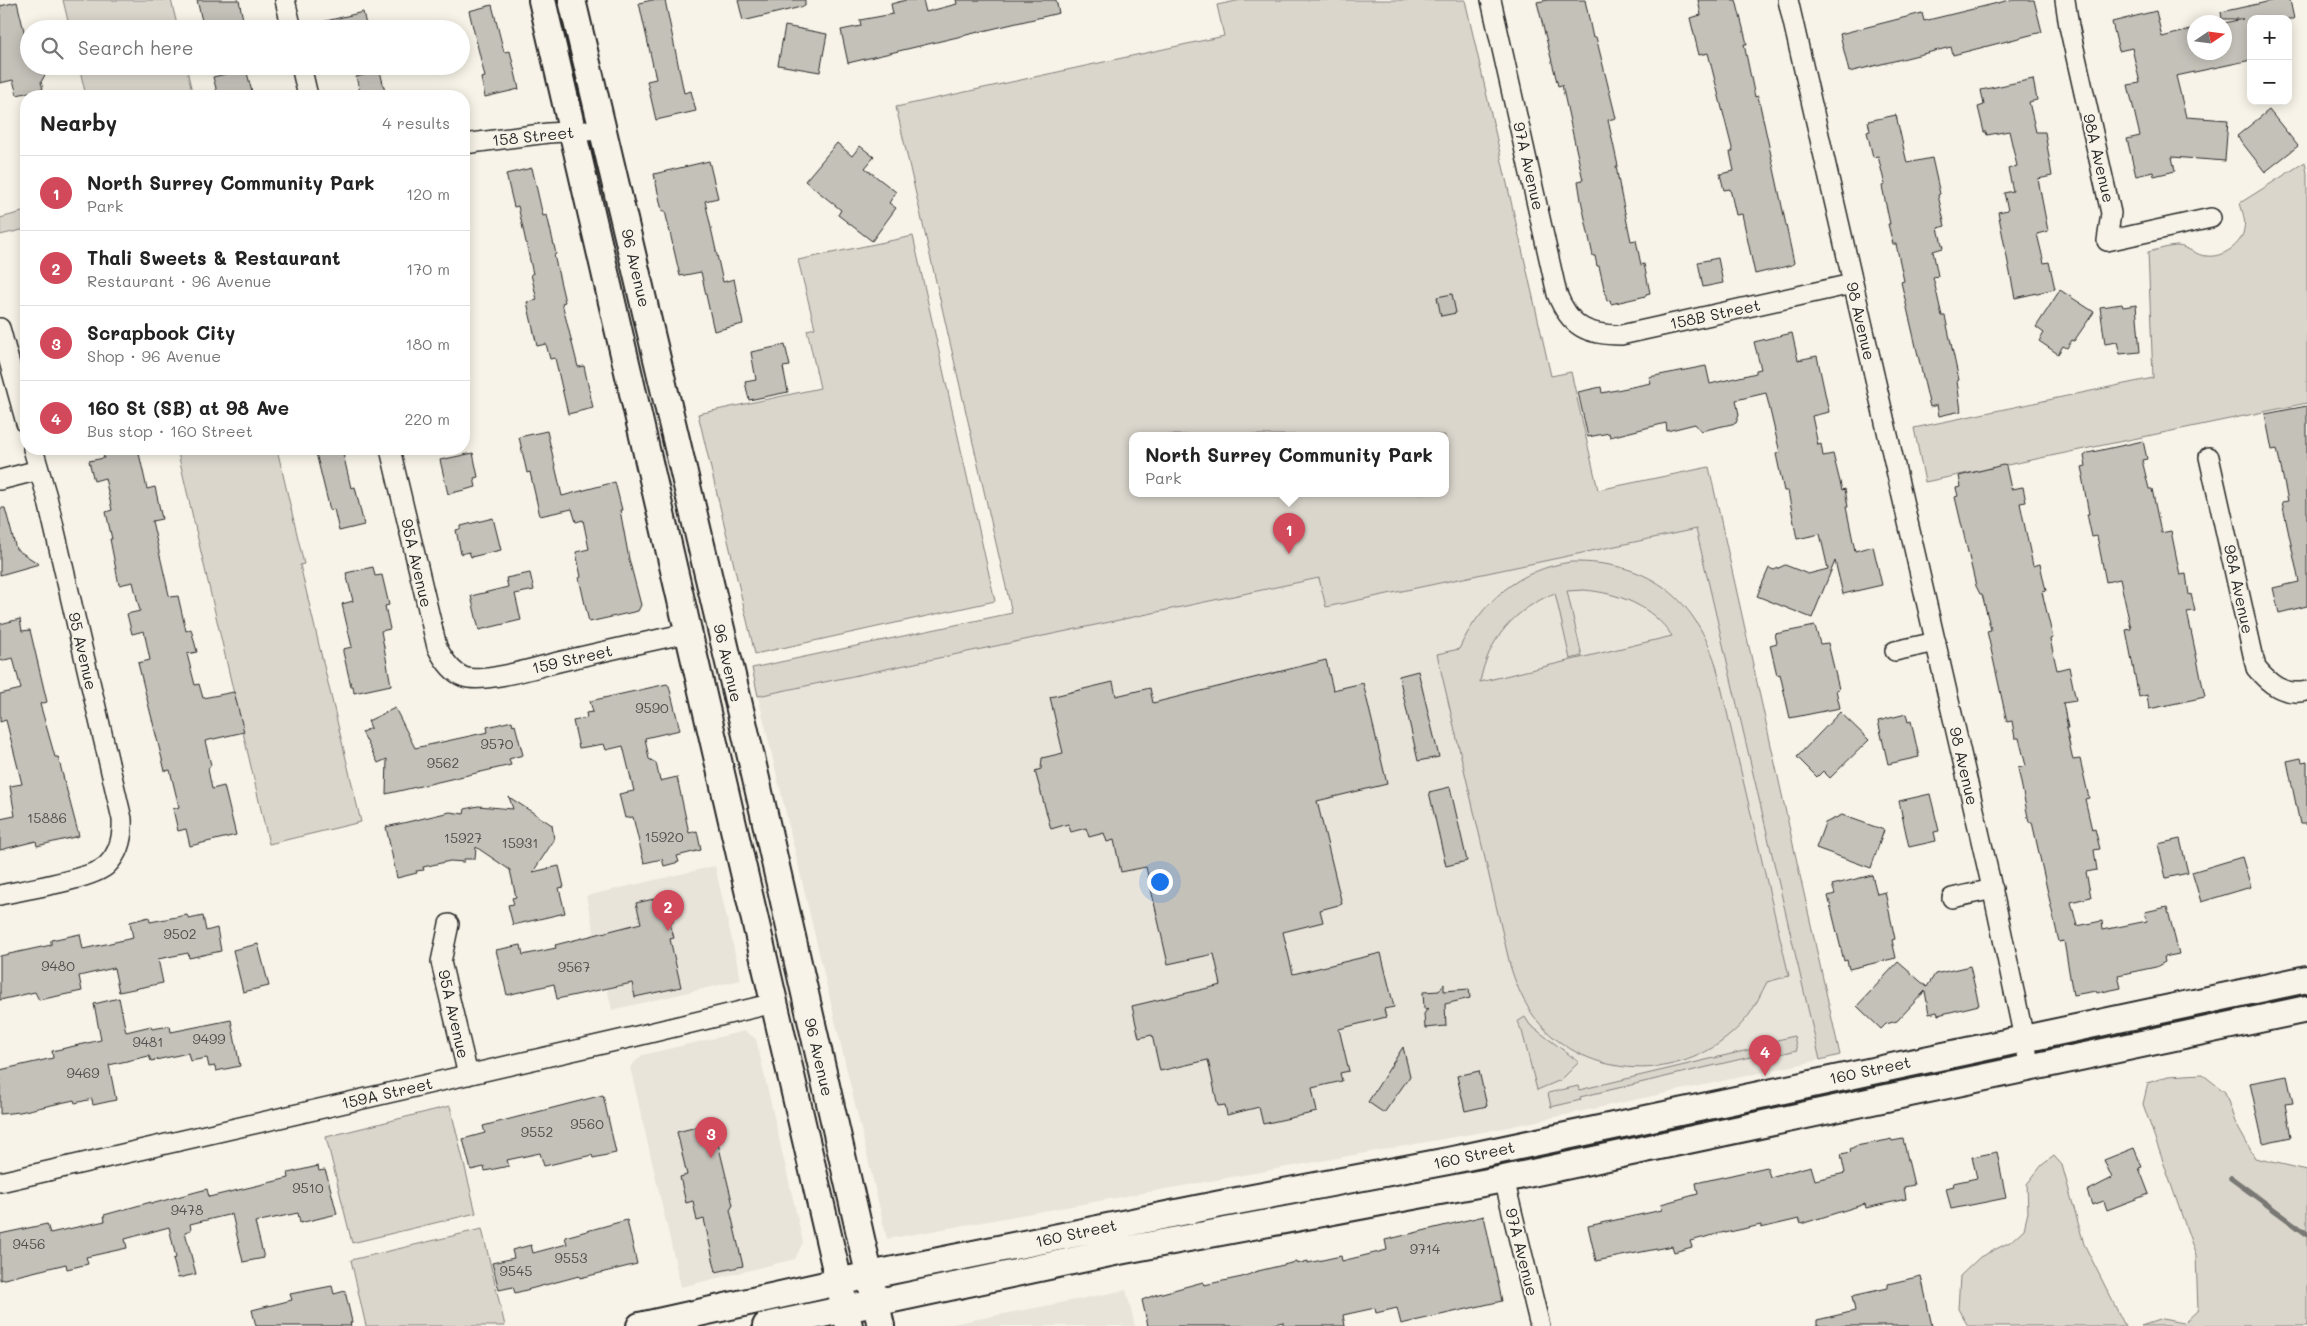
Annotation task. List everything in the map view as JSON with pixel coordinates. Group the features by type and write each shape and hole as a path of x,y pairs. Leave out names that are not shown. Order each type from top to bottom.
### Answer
{"main road":[{"name":"96 Avenue","path":"542,0 847,1317"},
{"name":"96 Avenue","path":"572,0 879,1314"},
{"name":"160 Street","path":"640,1326 840,1281 1102,1227 1448,1161 2307,979"},
{"name":"160 Street","path":"766,1326 879,1314 1110,1253 1504,1179 2307,1009"}],"street":[{"path":"285,0 290,20"},
{"name":"97A Avenue","path":"1491,0 1557,294 1565,313 1578,326"},
{"name":"98 Avenue","path":"1788,0 1936,642 2030,1067"},
{"name":"98A Avenue","path":"2065,0 2069,26 2111,213 2107,242 2211,218"},
{"path":"302,75 306,90"},
{"name":"158 Street","path":"470,143 572,131 603,130"},
{"name":"158B Street","path":"1578,326 1596,333 1621,334 1852,284"},
{"path":"0,328 20,401"},
{"name":"95 Avenue","path":"0,895 90,874 106,866 116,853 123,836 122,819 35,455"},
{"name":"95A Avenue","path":"391,455 437,647 445,661 455,672"},
{"name":"98A Avenue","path":"2209,457 2256,668 2267,681 2282,690 2304,691"},
{"path":"0,480 39,470"},
{"name":"159 Street","path":"455,672 465,678 479,678 518,672 688,633"},
{"path":"1894,652 1936,642"},
{"path":"1952,898 1992,889"},
{"name":"95A Avenue","path":"449,924 442,962 468,1075"},
{"name":"159A Street","path":"0,1182 774,1003"},
{"name":"97A Avenue","path":"1504,1179 1540,1326"}],"shaded area":[{"path":"63,0 171,0 176,20 68,20"},
{"path":"1241,0 1465,0 1551,376 1571,372 1598,490 1709,467 1840,1055 1820,1060 1696,529 1326,607 1319,578 758,696 752,668 1012,613 896,107 1224,36 1217,5"},
{"path":"81,75 188,75 192,90 85,90"},
{"path":"2305,162 2307,173 2307,403 1925,482 1914,428 2153,378 2148,252 2178,246 2203,256 2225,253 2239,240 2244,229 2240,203"},
{"path":"20,213 20,230 0,235 0,218"},
{"path":"913,236 995,601 755,654 698,414 820,388 807,330 815,328 798,260"},
{"path":"178,455 278,455 304,564 300,565 361,822 269,844"},
{"path":"1696,529 1820,1060 1499,1129 887,1239 758,696 1320,578 1327,607"},
{"path":"1571,562 1598,563 1644,575 1663,586 1680,601 1694,619 1706,640 1716,665 1789,976 1767,982 1749,1015 1729,1036 1706,1051 1681,1062 1655,1067 1628,1067 1601,1062 1575,1052 1552,1036 1537,1021 1521,994 1510,965 1437,654 1459,649 1478,617 1504,590 1535,572","holes":["1584,590 1622,598 1645,609 1672,636 1480,682 1489,652 1506,627 1528,608 1555,593 1570,659 1582,656 1567,591"]},
{"path":"715,866 741,980 612,1010 586,896"},
{"path":"1525,1017 1530,1025 1579,1062 1561,1080 1537,1090 1522,1031 1517,1022"},
{"path":"745,1031 756,1039 803,1242 795,1259 681,1287 630,1067 642,1055"},
{"path":"1794,1036 1797,1050 1768,1057 1767,1053 1580,1097 1581,1100 1551,1107 1548,1093 1578,1086 1579,1090 1765,1046 1765,1043"},
{"path":"2202,1074 2225,1092 2235,1122 2255,1158 2307,1170 2307,1326 2141,1326 2162,1319 2184,1323 2198,1310 2196,1256 2143,1104 2148,1083 2168,1076"},
{"path":"450,1106 476,1213 352,1243 326,1137"},
{"path":"2054,1156 2062,1165 2084,1244 2125,1326 1968,1326 1958,1309 1960,1276 1980,1257 2010,1242 2024,1229 2028,1212 2027,1184 2042,1165"},
{"path":"482,1229 505,1326 366,1326 351,1260"},
{"path":"1126,1290 1135,1326 942,1326 1045,1306"}],"building":[{"path":"197,0 239,0 243,20 202,20"},
{"path":"665,0 684,93 691,91 696,111 656,120 647,81 656,79 639,3"},
{"path":"738,0 805,0 805,6 743,21"},
{"path":"906,0 923,0 926,12 957,4 956,0 1056,0 1059,13 848,63 841,30 861,26 860,20 893,14 891,4"},
{"path":"1548,0 1585,0 1593,38 1596,37 1616,118 1608,120 1631,241 1636,240 1641,265 1644,264 1650,293 1646,294 1646,296 1611,304 1610,300 1607,301 1599,266 1597,266 1595,256 1593,256 1581,200 1578,181 1583,180 1562,85 1558,86 1537,2"},
{"path":"1698,0 1736,0 1747,44 1744,44 1755,97 1758,96 1794,263 1792,265 1755,274 1742,214 1736,215 1730,189 1724,190 1720,174 1734,171 1730,152 1733,152 1708,53 1699,55 1690,18 1701,15"},
{"path":"2010,0 2034,0 2042,32 1953,55 1951,47 1849,72 1840,34 1922,13 1924,21"},
{"path":"2276,0 2290,0 2294,19 2292,19 2292,15 2247,15 2247,61 2176,76 2186,117 2228,120 2225,161 2172,157 2175,171 2154,176 2153,172 2136,176 2127,139 2140,136 2128,85 2140,83 2132,48 2119,51 2112,22 2156,11 2162,37 2187,31 2187,60 2232,60 2232,21 2243,19 2232,19 2232,15 2221,15 2221,12"},
{"path":"17,2 21,20 20,75 45,75 41,82 43,89 20,90 20,94 17,95 13,80 0,83 0,6"},
{"path":"492,5 504,52 510,51 519,89 485,97 481,78 485,77 469,11"},
{"path":"363,12 365,20 330,20"},
{"path":"785,26 827,34 820,72 778,65"},
{"path":"221,75 248,75 251,90 216,90 213,77"},
{"path":"381,75 385,90 359,90 356,77"},
{"path":"2033,79 2037,100 2029,102 2036,132 2045,132 2052,176 2038,179 2048,231 2037,234 2044,263 2049,262 2055,289 2015,298 1998,212 2008,210 2004,193 2013,191 2008,169 2017,166 2009,131 1987,135 1984,132 1978,107 1984,105 1981,90"},
{"path":"2269,110 2298,146 2265,172 2237,136"},
{"path":"1896,115 1907,163 1932,158 1945,226 1938,228 1943,248 1933,251 1938,276 1933,277 1942,316 1945,316 1959,380 1957,381 1961,411 1939,416 1937,405 1930,407 1901,282 1904,281 1896,244 1893,244 1888,224 1890,224 1882,186 1885,185 1878,156 1873,157 1867,132 1870,131 1868,121"},
{"path":"837,143 852,156 860,146 874,157 865,168 896,192 889,203 896,208 872,241 838,215 841,210 805,181"},
{"path":"709,161 718,198 705,201 723,282 734,279 743,324 714,331 701,272 680,276 665,211 662,211 654,174"},
{"path":"532,168 543,216 547,215 565,302 562,303 578,367 584,366 593,408 568,414 555,358 550,359 546,344 537,346 527,302 537,300 531,274 533,274 518,206 514,207 506,174"},
{"path":"1718,258 1723,283 1703,287 1698,262"},
{"path":"2060,290 2094,312 2074,341 2072,340 2067,348 2063,346 2058,354 2039,341 2044,333 2036,327"},
{"path":"1452,294 1456,313 1441,316 1437,297"},
{"path":"2122,304 2123,307 2136,305 2140,352 2120,354 2117,342 2105,344 2100,307"},
{"path":"1792,333 1798,360 1817,356 1829,412 1812,416 1818,445 1821,444 1823,456 1833,454 1842,490 1845,489 1848,507 1846,507 1855,551 1873,546 1882,585 1843,594 1835,561 1812,618 1757,596 1769,568 1774,570 1785,565 1808,574 1828,569 1820,534 1797,539 1788,491 1784,491 1776,454 1780,453 1766,393 1736,400 1739,415 1736,423 1701,431 1695,424 1667,431 1666,423 1610,437 1609,433 1588,437 1578,392 1601,387 1602,393 1651,383 1649,377 1706,366 1710,384 1756,373 1756,370 1761,369 1754,342"},
{"path":"785,345 790,366 783,367 788,392 749,400 745,382 756,380 751,352"},
{"path":"2307,406 2307,606 2279,613 2273,588 2299,582 2282,502 2288,501 2277,449 2272,450 2265,414"},
{"path":"547,431 562,496 615,482 622,510 620,510 629,559 641,605 638,611 589,622 579,578 581,577 576,552 589,549 583,520 576,522 572,509 540,516 530,472 527,473 519,437"},
{"path":"2143,441 2147,459 2142,460 2149,489 2152,489 2161,533 2171,531 2180,575 2186,574 2189,595 2191,594 2195,611 2187,612 2205,697 2149,709 2147,695 2139,697 2126,630 2131,629 2120,579 2106,582 2097,536 2092,537 2082,476 2084,476 2082,467 2086,466 2084,456 2088,453"},
{"path":"473,453 478,477 474,478 476,487 448,494 440,460"},
{"path":"103,455 139,455 147,489 155,487 162,519 152,521 169,595 171,597 178,596 186,631 191,629 197,652 187,654 195,685 199,684 203,698 234,692 244,732 205,741 211,765 208,769 212,789 224,786 236,835 190,846 186,829 178,831 173,809 179,807 170,770 165,771 138,663 150,660 144,631 132,634 127,614 140,611 133,582 119,585 106,512 112,510 105,478 94,481 89,461 104,458"},
{"path":"316,455 343,455 351,488 355,487 364,525 339,531 334,509 330,510"},
{"path":"2003,465 2006,466 2011,489 2023,487 2026,502 2020,503 2033,566 2040,564 2046,591 2042,592 2053,638 2050,639 2057,670 2069,667 2076,701 2063,703 2068,728 2066,728 2073,760 2080,759 2089,798 2085,799 2092,830 2095,829 2100,849 2094,850 2097,870 2086,872 2091,897 2071,902 2077,926 2102,921 2103,930 2147,921 2145,912 2167,907 2179,954 2164,957 2165,962 2156,967 2118,975 2121,988 2097,993 2096,991 2073,995 2064,941 2059,942 2032,822 2029,822 2018,768 2026,766 2019,738 2015,738 2012,721 2007,722 1987,631 1991,630 1982,594 1980,594 1976,586 1955,497 1958,496 1956,488 1961,487 1959,476"},
{"path":"0,508 5,508 16,549 39,564 0,575"},
{"path":"493,518 501,550 471,557 469,552 461,554 456,530 461,529 461,526"},
{"path":"373,567 375,576 382,575 389,605 385,606 390,629 381,631 391,685 354,693 343,652 343,649 352,647 342,604 353,601 346,573"},
{"path":"530,573 534,590 515,594 521,620 479,630 471,596 508,587 506,578"},
{"path":"20,619 22,631 30,630 47,702 40,704 55,757 58,757 79,836 37,846 36,841 0,850 0,819 15,816 10,786 22,784 6,720 0,722 0,694 21,689 13,658 0,661 0,624"},
{"path":"1815,626 1820,644 1828,643 1839,689 1836,690 1840,708 1790,718 1780,674 1777,675 1770,645 1777,643 1775,634"},
{"path":"1326,660 1333,690 1363,683 1387,784 1317,801 1342,904 1320,910 1323,922 1283,932 1293,974 1381,953 1394,1007 1384,1009 1386,1017 1339,1029 1349,1071 1340,1073 1342,1081 1312,1088 1317,1112 1263,1124 1259,1107 1227,1115 1225,1105 1218,1106 1208,1060 1160,1071 1152,1035 1139,1038 1132,1006 1221,985 1214,954 1168,964 1146,867 1121,872 1114,840 1107,842 1104,833 1089,837 1086,828 1071,832 1068,824 1051,829 1035,771 1041,769 1042,758 1063,753 1050,697 1113,682 1116,696 1150,688 1153,703"},
{"path":"1418,671 1439,757 1418,761 1399,676"},
{"path":"667,684 680,730 645,738 649,759 656,763 660,781 677,777 689,833 697,831 701,850 677,856 679,862 664,866 662,859 644,863 633,817 625,818 619,794 634,791 623,746 606,750 604,744 579,748 573,721 587,718 586,713 593,712 590,701"},
{"path":"395,708 415,748 488,732 487,727 512,721 513,726 515,725 523,755 509,759 511,765 386,794 387,759 378,763 362,732 371,728 368,721"},
{"path":"1840,712 1869,740 1830,778 1823,771 1817,777 1797,757"},
{"path":"1906,714 1908,722 1911,721 1919,757 1888,764 1878,721"},
{"path":"2301,758 2302,762 2307,761 2307,824 2300,824 2287,761"},
{"path":"1450,787 1467,861 1446,866 1429,792"},
{"path":"1930,794 1939,831 1934,832 1936,841 1909,847 1899,801"},
{"path":"509,797 552,825 554,840 533,872 559,866 564,887 559,888 565,913 513,925 508,905 514,904 512,898 516,897 510,870 476,847 475,859 464,859 464,862 450,861 423,867 424,870 416,871 417,873 397,878 386,827 450,812 464,814 465,809 478,806 513,809"},
{"path":"1842,815 1884,830 1871,868 1816,848 1825,823"},
{"path":"2180,839 2188,873 2166,878 2158,844"},
{"path":"2242,857 2251,887 2201,902 2192,872"},
{"path":"1872,875 1877,894 1885,892 1895,939 1892,940 1896,958 1849,969 1847,960 1844,961 1828,896 1835,894 1832,885"},
{"path":"667,896 673,917 673,922 670,923 674,938 670,939 681,987 635,997 632,983 557,999 554,984 507,995 496,950 521,945 523,955 556,948 555,945 641,923 636,903"},
{"path":"187,915 189,919 203,916 206,931 217,928 221,951 189,958 188,953 158,959 163,983 119,992 114,968 79,976 82,991 39,1000 35,992 0,1000 0,956 51,945 51,940 80,934 83,949 133,938 130,922 149,917 150,922"},
{"path":"258,944 269,986 243,992 233,950"},
{"path":"1898,962 1927,987 1935,974 1970,966 1979,1005 1938,1015 1937,1012 1929,1014 1925,991 1897,1021 1886,1024 1881,1029 1857,1006"},
{"path":"1444,984 1444,991 1469,989 1470,998 1445,1004 1446,1026 1425,1028 1424,1014 1428,1008 1424,1009 1423,992 1439,991"},
{"path":"119,998 126,1032 151,1026 152,1029 170,1026 171,1032 231,1020 240,1066 216,1071 215,1066 209,1067 207,1058 190,1061 188,1053 151,1061 149,1056 109,1065 116,1100 93,1105 92,1099 75,1103 74,1100 20,1112 0,1114 0,1070 53,1058 52,1051 101,1040 94,1004"},
{"path":"1403,1047 1410,1076 1384,1113 1368,1102"},
{"path":"1479,1071 1487,1106 1465,1111 1457,1076"},
{"path":"2287,1076 2293,1103 2285,1104 2291,1137 2263,1143 2250,1083"},
{"path":"603,1095 616,1153 593,1158 592,1155 544,1166 540,1153 507,1160 509,1166 485,1171 484,1167 471,1170 463,1139 485,1133 483,1126"},
{"path":"713,1123 733,1205 730,1210 743,1266 716,1272 704,1219 697,1221 693,1201 686,1203 680,1177 687,1175 677,1132"},
{"path":"1903,1139 1914,1185 1904,1187 1906,1199 1866,1208 1865,1204 1801,1224 1799,1219 1761,1228 1761,1225 1725,1232 1690,1241 1692,1247 1674,1252 1672,1246 1596,1261 1588,1226 1662,1210 1661,1204 1698,1194 1696,1183 1767,1167 1770,1177 1811,1166 1815,1180 1845,1173 1841,1154 1851,1152 1850,1149 1856,1146"},
{"path":"2134,1148 2142,1167 2139,1168 2149,1194 2107,1210 2104,1201 2092,1205 2087,1191 2112,1178 2104,1160"},
{"path":"1997,1152 2006,1198 1951,1209 1946,1188 1954,1186 1953,1183 1977,1178 1972,1157"},
{"path":"318,1166 319,1171 325,1170 337,1214 300,1223 298,1213 255,1222 264,1258 243,1262 232,1214 190,1224 191,1230 185,1232 196,1274 178,1278 173,1259 176,1258 169,1227 125,1239 127,1248 86,1257 88,1264 67,1269 66,1264 0,1280 0,1234 47,1224 50,1233 105,1221 104,1215 151,1202 151,1204 207,1189 209,1197 289,1178 288,1173"},
{"path":"1484,1216 1502,1301 1401,1324 1397,1308 1376,1313 1375,1308 1343,1315 1345,1326 1283,1326 1283,1322 1265,1326 1148,1326 1142,1300 1155,1295 1203,1282 1204,1285 1242,1277 1296,1262 1297,1264 1308,1261 1308,1263 1341,1256 1342,1261 1387,1250 1385,1240"},
{"path":"627,1220 637,1264 580,1278 579,1276 515,1293 513,1287 499,1290 492,1263 514,1258 512,1250 531,1245 533,1253 567,1244 565,1237"},
{"path":"1921,1276 1932,1326 1817,1326 1817,1320 1855,1311 1852,1296 1888,1288 1888,1284"},
{"path":"332,1286 334,1294 345,1291 352,1322 350,1323 351,1326 256,1326 252,1310 292,1300 290,1294"}],"waterway":[{"path":"2231,1178 2307,1234"}],"place":[{"name":"North Surrey Community Park","path":"1289,554"},
{"name":"Thali Sweets & Restaurant","path":"668,931"},
{"name":"160 St (SB) at 98 Ave","path":"1765,1076"},
{"name":"Scrapbook City","path":"711,1158"}]}
